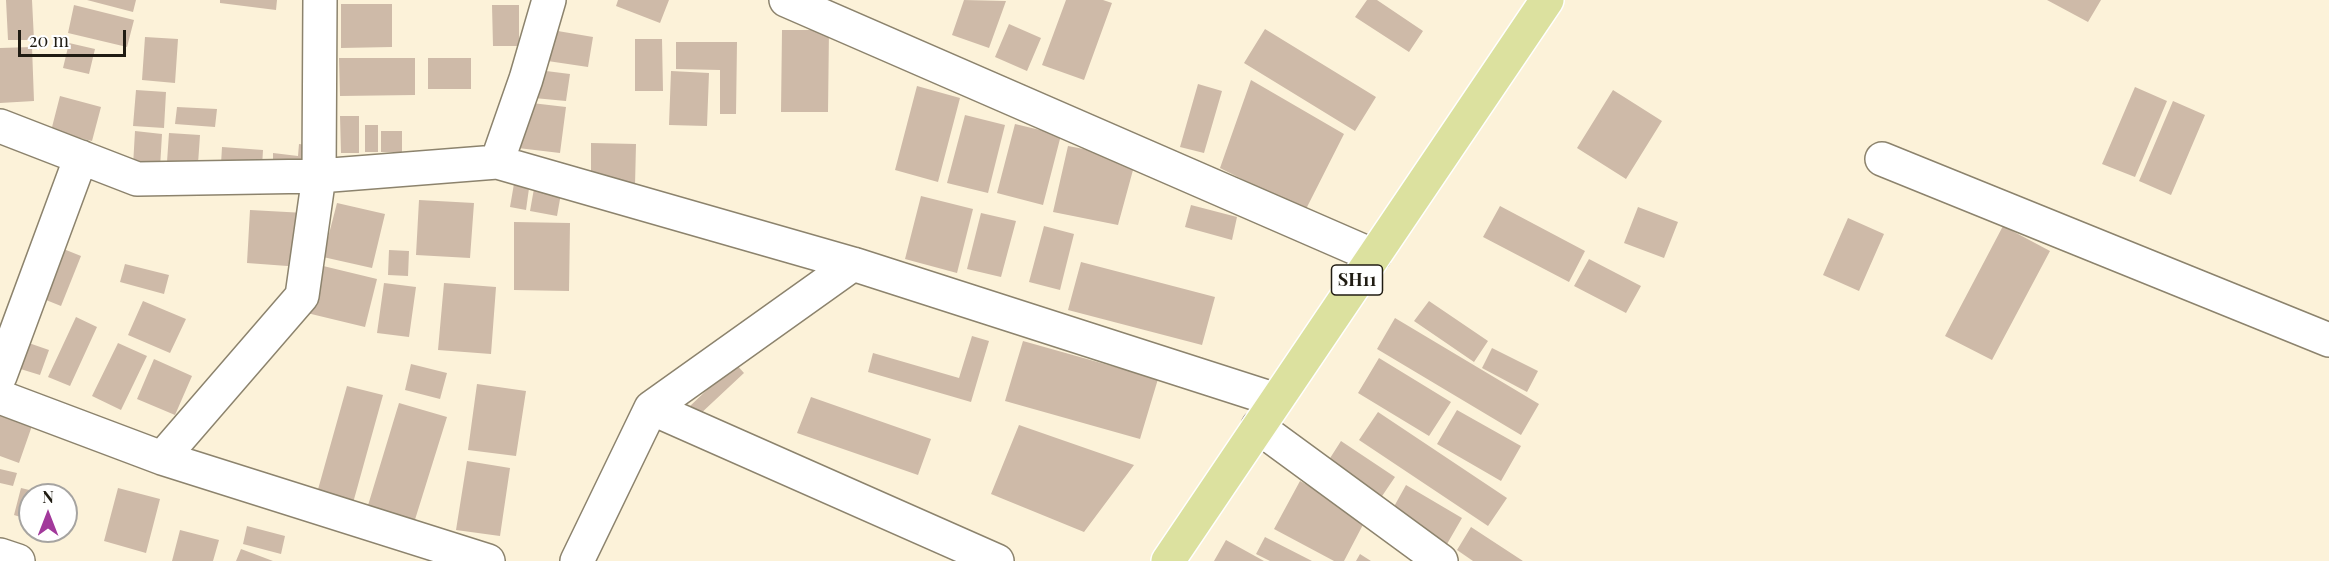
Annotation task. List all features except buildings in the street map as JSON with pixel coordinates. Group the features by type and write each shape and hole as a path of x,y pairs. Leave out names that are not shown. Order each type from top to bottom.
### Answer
{"main road":[{"name":"SH11","path":"1168,561 1547,0"}],"street":[{"path":"162,458 302,296 319,176 320,0"},
{"path":"497,162 526,79 549,0"},
{"path":"786,0 1374,256"},
{"path":"0,126 137,179 319,176 497,162 854,264 1276,400"},
{"path":"0,376 81,157"},
{"path":"1882,159 2329,340"},
{"path":"577,561 651,408 854,264"},
{"path":"0,396 162,458 488,561"},
{"path":"651,408 998,561"},
{"path":"1258,428 1442,561"},
{"path":"0,555 18,561"}]}
